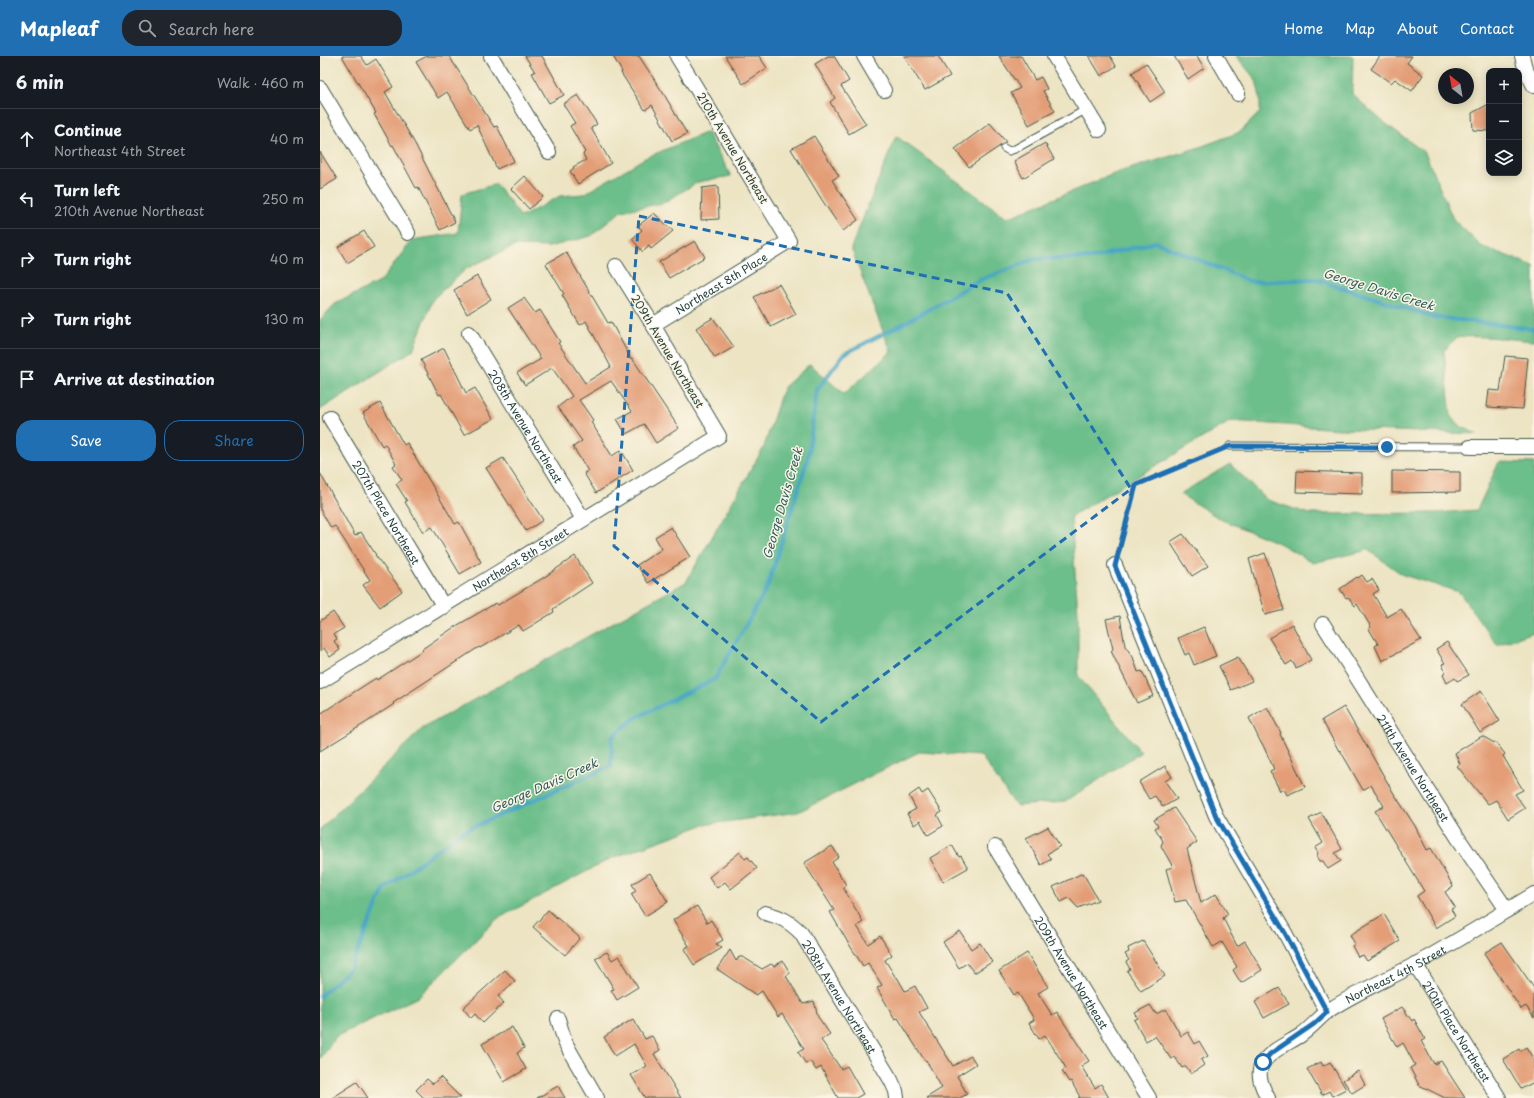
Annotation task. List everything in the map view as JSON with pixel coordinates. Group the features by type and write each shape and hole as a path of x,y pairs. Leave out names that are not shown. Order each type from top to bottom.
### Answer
{"street":[{"path":"491,56 549,152"},
{"name":"210th Avenue Northeast","path":"677,56 789,241"},
{"path":"864,56 884,90"},
{"path":"1054,56 1099,130"},
{"path":"1216,56 1238,94"},
{"path":"1522,56 1525,68 1534,86"},
{"path":"320,88 408,233"},
{"name":"Northeast 8th Place","path":"653,325 789,241"},
{"name":"209th Avenue Northeast","path":"616,266 719,436"},
{"name":"208th Avenue Northeast","path":"469,333 583,520"},
{"name":"207th Place Northeast","path":"330,418 444,607"},
{"name":"Northeast 8th Street","path":"320,682 444,607 719,436"},
{"path":"1470,447 1534,447"},
{"path":"1115,566 1216,816 1285,933 1327,1012"},
{"name":"211th Avenue Northeast","path":"1323,624 1458,838 1507,910"},
{"name":"209th Avenue Northeast","path":"994,847 1149,1098"},
{"name":"Northeast 4th Street","path":"1268,1098 1262,1087 1260,1070 1263,1062 1270,1054 1314,1024 1327,1012 1415,964 1534,894"},
{"name":"208th Avenue Northeast","path":"764,913 782,917 801,933 891,1080 897,1098"},
{"name":"210th Place Northeast","path":"1415,964 1499,1098"},
{"path":"558,1019 565,1042 597,1098"}],"lane":[{"path":"1004,148 1009,151 1015,149 1087,109"},
{"path":"1230,446 1470,447"}],"path":[{"path":"1115,566 1136,485 1230,446"}],"highlighted area":[{"path":"639,216 1007,293 1131,489 821,722 614,546"}],"green space":[{"path":"1236,56 1353,56 1352,94 1381,120 1425,153 1453,219 1481,246 1534,266 1534,341 1463,337 1455,339 1444,352 1451,416 1462,427 1477,434 1339,429 1231,421 1071,516 1078,614 1078,676 1141,752 1065,802 1016,806 981,756 919,752 798,812 703,825 610,859 497,919 418,997 337,1036 320,1059 320,829 423,728 686,582 764,447 783,388 810,364 844,394 891,352 851,248 896,136 1007,218 1116,173 1200,147 1240,132 1260,112 1260,97 1256,80"},
{"path":"707,132 731,176 698,182 663,203 621,211 591,236 549,247 515,246 467,268 433,299 413,350 320,410 320,320 335,304 381,281 412,240 458,233 462,194 496,184 521,217 560,196 584,194 645,158"},
{"path":"1499,462 1534,463 1534,632 1497,645 1459,592 1403,575 1368,550 1313,563 1281,544 1222,520 1180,494 1230,464 1267,500 1310,514 1436,513 1477,510"}],"building":[{"path":"342,56 361,56 367,65 376,59 393,87 385,92 414,142 455,222 440,230 418,187 416,188 393,145 392,146 374,114 376,113"},
{"path":"427,56 449,56 494,127 497,126 514,161 497,169 477,125 470,129 447,92 438,98 416,62"},
{"path":"525,56 542,56 564,95 549,103 532,73 535,72"},
{"path":"613,56 639,56 687,134 672,141 652,105 645,110 621,73 622,72"},
{"path":"725,56 759,56 767,68 743,84"},
{"path":"828,56 834,56 849,81 841,86 866,124 849,134 830,102 835,98 815,64"},
{"path":"904,56 938,56 950,76 925,90"},
{"path":"999,56 1021,56 1035,80 1041,77 1047,89 1043,91 1055,111 1029,125 1011,93 1020,88"},
{"path":"1089,56 1110,56 1116,66 1101,76"},
{"path":"1174,56 1197,56 1204,68 1188,79"},
{"path":"1380,56 1412,56 1407,63 1423,75 1412,91 1395,79 1391,83 1371,69"},
{"path":"1146,63 1165,92 1150,102 1132,73"},
{"path":"578,95 597,124 591,128 611,163 578,184 570,171 574,168 573,167 586,160 583,154 585,152 570,126 575,123 563,104"},
{"path":"1486,106 1486,131 1473,130 1472,113"},
{"path":"990,123 1006,142 969,167 955,149"},
{"path":"814,136 839,176 832,180 858,220 843,231 791,149"},
{"path":"1045,143 1054,159 1023,178 1014,161"},
{"path":"320,152 337,179 320,189"},
{"path":"525,176 543,197 529,209 511,189"},
{"path":"718,186 719,219 701,220 702,188"},
{"path":"654,213 673,231 651,249 649,246 643,252 632,239 642,230 638,226"},
{"path":"364,231 374,247 347,263 338,247"},
{"path":"695,241 705,257 669,278 659,262"},
{"path":"566,252 608,323 611,322 631,359 632,358 679,428 656,443 644,424 626,434 617,419 632,411 611,381 579,400 593,420 591,422 612,456 621,450 633,470 596,493 584,473 588,471 573,447 582,441 558,407 572,396 552,368 525,385 517,373 541,359 508,308 524,298 535,313 540,310 560,342 558,343 585,383 611,367 586,321 580,325 546,264"},
{"path":"477,276 491,299 467,314 454,290"},
{"path":"779,284 796,314 771,327 754,297"},
{"path":"713,318 734,347 715,358 696,328"},
{"path":"444,348 466,393 475,388 493,419 464,435 441,394 439,395 421,360"},
{"path":"1505,356 1528,358 1523,409 1487,407 1489,390 1500,391"},
{"path":"380,403 404,445 407,443 455,524 459,522 481,562 460,574 432,527 423,532 405,502 407,501 396,484 402,480 393,466 396,464 385,444 382,446 363,413"},
{"path":"503,458 543,520 526,531 486,468"},
{"path":"1297,471 1362,473 1362,494 1296,492"},
{"path":"1392,471 1460,472 1460,492 1392,493"},
{"path":"320,473 355,536 361,532 375,555 402,591 380,607 363,585 370,580 335,526 331,528 320,509"},
{"path":"671,527 690,557 648,583 637,565 662,549 655,537"},
{"path":"1183,534 1208,566 1192,576 1170,542"},
{"path":"1265,553 1284,610 1265,615 1249,559"},
{"path":"575,556 592,583 553,609 554,612 523,631 519,625 480,648 479,647 393,703 394,704 367,722 320,751 320,714 376,678 377,680 456,626 496,603 498,605 543,578"},
{"path":"1362,575 1367,582 1372,579 1379,590 1373,594 1387,617 1401,609 1421,640 1382,661 1375,646 1378,644 1369,629 1371,627 1357,604 1355,606 1348,597 1346,598 1340,589"},
{"path":"333,612 344,628 334,634 337,639 334,641 340,650 330,657 324,648 320,651 320,621"},
{"path":"1120,616 1125,646 1133,657 1138,672 1142,671 1153,696 1137,703 1111,651 1113,649 1106,619"},
{"path":"1292,624 1311,660 1296,668 1292,661 1286,665 1269,638"},
{"path":"1204,627 1216,656 1194,665 1189,653 1185,655 1178,638"},
{"path":"1447,642 1469,675 1457,681 1455,678 1447,683 1443,675 1445,671 1442,664 1445,663 1436,649"},
{"path":"1238,657 1252,681 1231,690 1219,666"},
{"path":"1481,691 1500,721 1480,733 1462,704"},
{"path":"1267,707 1281,733 1280,734 1305,787 1287,795 1284,789 1280,791 1270,771 1274,769 1249,718"},
{"path":"1344,707 1393,792 1415,826 1427,850 1431,848 1453,886 1445,892 1455,907 1451,909 1455,916 1436,928 1417,896 1424,891 1375,811 1384,806 1371,785 1363,790 1322,720"},
{"path":"1482,736 1498,745 1505,754 1503,756 1523,790 1515,794 1525,808 1508,819 1496,800 1488,804 1457,766 1460,764 1455,753"},
{"path":"1165,766 1172,777 1165,781 1177,799 1163,807 1155,796 1149,799 1139,782"},
{"path":"919,789 922,794 928,790 942,812 937,815 943,826 928,835 920,821 914,825 907,814 916,809 909,796"},
{"path":"1174,808 1197,842 1187,849 1201,903 1216,894 1228,914 1223,918 1237,946 1245,941 1262,970 1241,983 1233,970 1237,967 1222,942 1213,947 1186,900 1175,902 1166,869 1173,867 1161,846 1163,841 1155,828 1158,826 1154,820"},
{"path":"1321,812 1342,849 1335,853 1341,861 1328,869 1323,861 1320,861 1317,856 1318,853 1315,848 1323,843 1309,819"},
{"path":"1048,827 1060,846 1047,854 1051,859 1041,865 1026,838"},
{"path":"952,845 968,868 943,882 930,858"},
{"path":"832,846 839,857 832,862 846,885 843,887 863,922 857,926 868,944 880,936 892,955 885,960 905,991 915,986 927,1008 919,1012 953,1066 971,1056 976,1064 957,1076 967,1094 960,1098 926,1098 942,1088 926,1060 925,1061 898,1018 895,1019 877,988 882,985 868,963 863,966 847,941 830,912 834,910 804,863"},
{"path":"740,852 745,859 748,857 757,868 731,889 725,882 717,888 709,877"},
{"path":"650,873 668,902 645,916 631,894 636,891 632,884"},
{"path":"1083,873 1098,900 1078,908 1069,898 1061,902 1053,887"},
{"path":"697,906 707,923 711,920 723,940 716,944 722,948 694,965 684,949 689,946 673,920"},
{"path":"548,910 580,938 565,955 533,927"},
{"path":"1384,914 1400,941 1367,961 1363,955 1358,957 1352,946 1355,944 1350,935"},
{"path":"960,931 971,949 980,943 992,962 974,973 967,963 959,968 943,942"},
{"path":"1143,941 1165,976 1141,991 1127,971 1130,969 1126,962 1129,960 1125,954 1129,952 1128,948"},
{"path":"1502,942 1534,988 1534,1018 1526,1006 1521,1009 1484,953"},
{"path":"730,950 736,961 739,957 743,957 762,969 771,964 774,966 783,961 790,973 786,976 803,1004 814,1001 818,1017 830,1034 821,1040 841,1069 847,1066 863,1094 856,1098 838,1098 821,1067 816,1070 810,1061 806,1064 798,1052 804,1049 782,1014 778,1017 762,991 756,995 717,969"},
{"path":"607,952 612,960 619,956 638,987 617,1000 611,990 614,989 595,958"},
{"path":"1027,953 1048,987 1038,993 1052,1015 1057,1012 1089,1061 1081,1066 1095,1088 1101,1084 1109,1098 1078,1098 1080,1097 1071,1081 1069,1082 1062,1071 1066,1068 1045,1035 1039,1039 1029,1023 1034,1020 1031,1014 1018,993 1014,995 999,971"},
{"path":"505,970 515,981 498,996 504,1003 483,1023 475,1014 471,1018 463,1008"},
{"path":"1279,988 1289,1004 1264,1018 1255,1002"},
{"path":"1150,1005 1156,1014 1166,1009 1181,1036 1188,1032 1195,1044 1199,1041 1208,1056 1201,1060 1204,1065 1191,1074 1186,1066 1182,1068 1175,1057 1171,1059 1155,1036 1146,1041 1134,1020 1138,1018 1135,1013"},
{"path":"1402,1007 1412,1021 1414,1019 1425,1039 1421,1041 1434,1064 1441,1061 1465,1098 1445,1098 1419,1085 1410,1068 1415,1065 1403,1043 1397,1047 1381,1019"},
{"path":"633,1019 645,1039 652,1036 660,1050 654,1054 681,1098 645,1098 631,1075 647,1066 634,1044 615,1056 604,1037"},
{"path":"512,1027 524,1048 517,1053 526,1069 504,1082 482,1044"},
{"path":"1526,1047 1534,1060 1534,1082 1521,1089 1503,1059 1519,1049 1520,1051"},
{"path":"1321,1062 1323,1066 1330,1062 1346,1089 1332,1096 1329,1091 1322,1095 1307,1069"},
{"path":"1358,1071 1365,1085 1352,1093 1343,1080"},
{"path":"440,1077 461,1098 424,1098 416,1090 427,1079 433,1084"},
{"path":"357,1082 368,1098 332,1098"},
{"path":"558,1086 565,1098 537,1098"}],"waterway":[{"name":"George Davis Creek","path":"320,996 350,969 384,889 462,832 611,766 612,737 635,718 715,679 767,588 808,458 817,390 844,354 908,321 980,280 1035,259 1092,258 1156,242 1252,282 1316,279 1433,317 1534,329"}],"route":[{"path":"1263,1062 1270,1054 1300,1035 1327,1012 1285,933 1216,816 1115,566 1136,485 1230,446 1387,447"}]}
